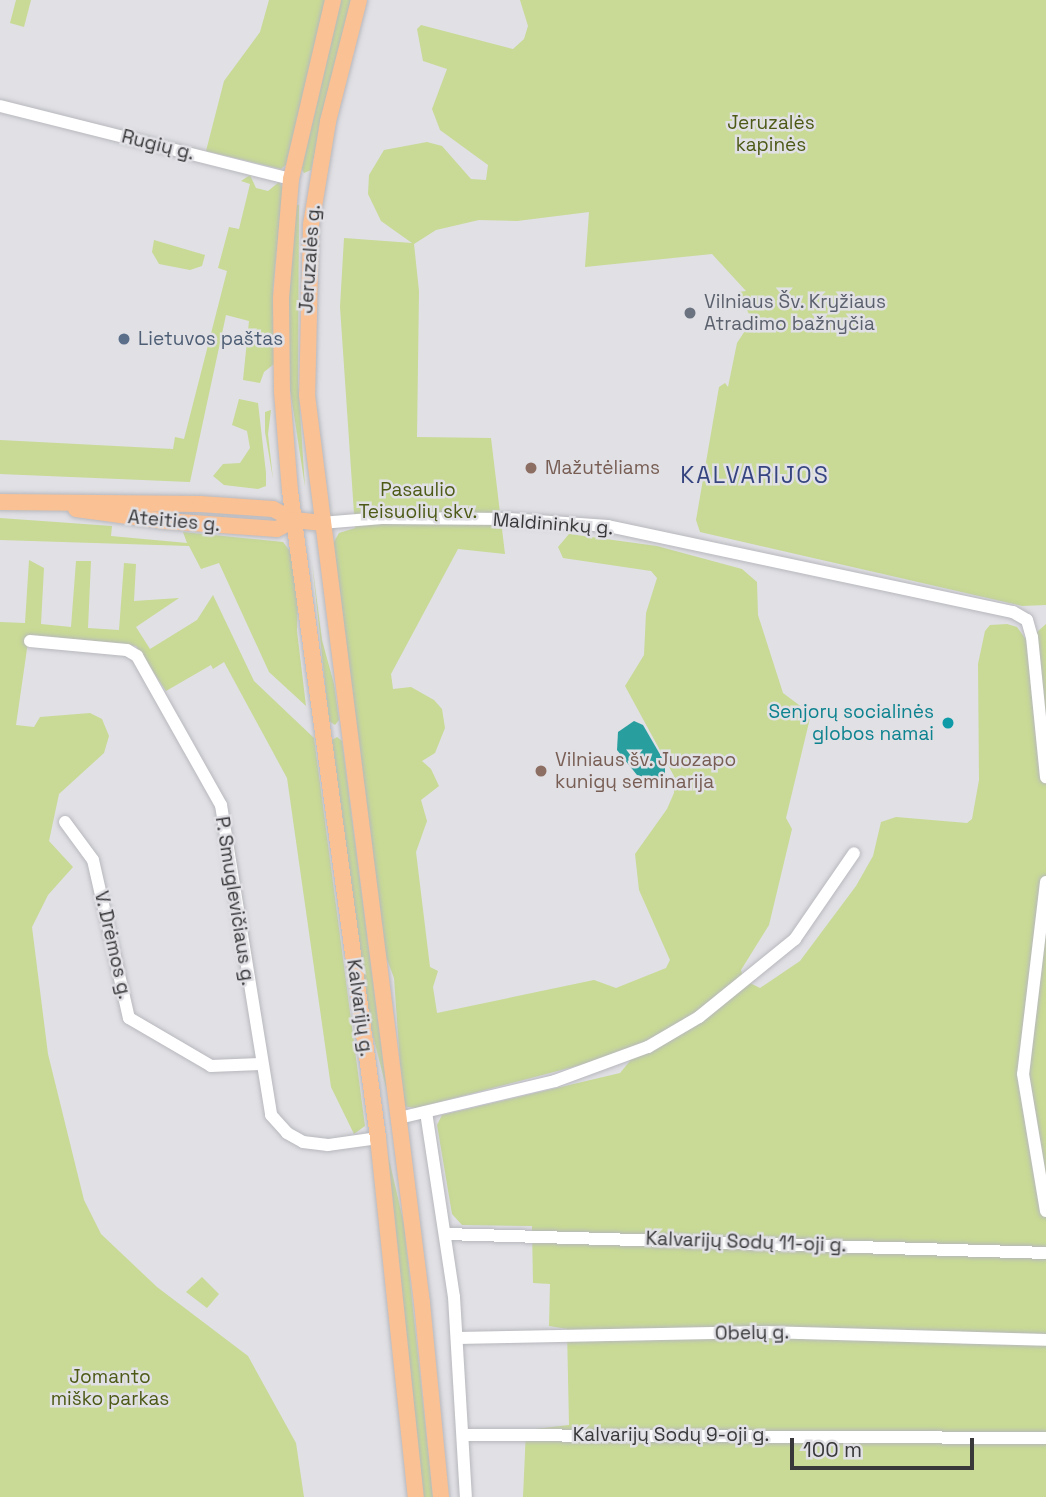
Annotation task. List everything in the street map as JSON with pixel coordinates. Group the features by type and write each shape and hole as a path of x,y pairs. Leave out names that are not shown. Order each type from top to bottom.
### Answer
{"main road":[{"name":"Jeruzalės g.","path":"295,520 280,344 291,179 333,0"},
{"name":"Jeruzalės g.","path":"321,523 305,350 307,267 317,184 359,0"},
{"name":"Rugių g.","path":"291,179 317,184"},
{"name":"Ateities g.","path":"0,502 53,504 110,516 277,529 295,520 321,523"},
{"name":"Kalvarijų g.","path":"295,520 378,1138 416,1497"},
{"name":"Kalvarijų g.","path":"321,523 400,1126 441,1497"},
{"path":"378,1138 400,1126"}],"street":[{"name":"Rugių g.","path":"0,106 291,179"},
{"name":"Maldininkų g.","path":"321,523 382,518 555,521 608,526 944,595 1013,612 1027,620 1046,777"},
{"name":"P. Smuglevičiaus g.","path":"30,641 127,650 137,656 217,797 260,1064 271,1115 287,1133 303,1142 328,1145 378,1138"},
{"name":"V. Drėmos g.","path":"65,822 89,849 93,860 129,1018 211,1066 260,1064"},
{"path":"400,1126 426,1112 555,1081 648,1047 699,1017 795,939 854,853"},
{"path":"1046,883 1023,1074 1046,1211"},
{"path":"426,1112 446,1234 457,1338 466,1497"},
{"name":"Kalvarijų Sodų 11-oji g.","path":"446,1234 1046,1253"},
{"name":"Obelų g.","path":"457,1338 777,1332 1046,1340"},
{"name":"Kalvarijų Sodų 9-oji g.","path":"464,1435 1046,1438"}],"green space":[{"path":"16,0 31,0 24,27 10,23"},
{"path":"269,0 326,0 287,164 281,169 206,151 224,81 260,32"},
{"path":"341,0 351,0 311,170 304,173 301,168"},
{"path":"520,0 1046,0 1046,605 1022,606 700,532 696,520 719,387 725,383 728,387 737,343 752,320 738,292 746,291 712,254 585,267 589,212 517,221 479,220 436,230 414,244 419,291 417,437 491,438 505,554 458,549 391,674 393,689 411,687 434,700 442,709 445,728 435,753 422,761 431,769 439,786 421,800 427,821 416,852 430,967 438,971 433,987 437,1013 594,980 616,988 666,968 670,960 639,890 635,854 667,809 674,793 674,776 625,686 644,655 646,613 657,578 651,571 563,558 558,547 569,534 657,546 742,569 757,582 758,615 783,693 811,714 786,818 792,829 769,925 741,970 744,980 760,988 800,961 856,886 873,856 881,822 896,817 967,823 972,819 979,780 978,664 985,631 990,625 1007,624 1017,627 1027,641 1046,624 1046,1497 523,1497 526,1430 569,1425 567,1329 549,1326 550,1284 533,1283 532,1226 462,1225 452,1214 437,1125 442,1115 620,1073 630,1061 623,1054 416,1108 403,1106 394,978 382,946 332,545 339,533 355,528 340,307 344,238 412,243 381,221 368,194 369,175 384,150 427,142 442,146 471,179 486,180 488,165 440,130 432,109 447,69 423,61 417,29 421,25 513,49 524,39 528,26"},
{"path":"250,175 256,188 268,191 279,182 283,189 273,289 274,364 264,372 260,383 243,380 249,321 226,315 190,482 0,474 0,440 173,449 175,437 184,439 227,271 218,268 229,227 239,229 250,184 241,181"},
{"path":"295,205 299,205 298,382 305,487 289,382 289,291"},
{"path":"154,240 205,255 202,266 190,270 159,264 152,252"},
{"path":"239,399 258,403 266,486 258,489 224,485 213,476 223,464 240,463 250,448 247,431 232,425"},
{"path":"271,410 268,434 273,479 265,432 265,412"},
{"path":"0,518 112,526 111,536 187,543 183,532 283,542 293,555 298,589 297,631 306,706 269,672 219,563 201,569 189,546 0,540"},
{"name":"Jomanto miško parkas","path":"29,560 44,568 41,624 71,627 76,561 91,561 88,628 119,630 124,563 136,564 134,601 179,598 136,627 150,649 197,620 213,595 254,681 314,738 365,1126 354,1134 331,1087 287,778 224,662 213,669 211,665 166,691 136,646 29,635 16,725 34,727 40,717 90,713 102,719 109,736 104,753 59,794 49,841 73,867 48,895 32,927 48,1054 84,1200 101,1234 157,1287 248,1356 296,1443 304,1497 0,1497 0,622 25,623"},
{"path":"312,562 322,640 334,684 339,720 335,725 329,721"},
{"path":"337,737 342,741 387,1091 368,1016 332,740"},
{"path":"388,1155 404,1224 433,1497 423,1497"},
{"path":"202,1277 219,1294 207,1308 186,1292"}],"water":[{"path":"634,721 643,725 665,763 665,774 658,781 637,775 617,750 618,732"}],"place":[{"name":"Vilniaus Šv. Kryžiaus Atradimo bažnyčia","path":"690,313"},
{"name":"Lietuvos paštas","path":"124,339"},
{"name":"Mažutėliams","path":"531,468"},
{"name":"Senjorų socialinės globos namai","path":"948,723"},
{"name":"Vilniaus šv. Juozapo kunigų seminarija","path":"541,771"}],"district":[{"name":"KALVARIJOS","path":"755,475"}],"park label":[{"name":"Jeruzalės kapinės","path":"771,134"},
{"name":"Pasaulio Teisuolių skv.","path":"418,501"}]}
